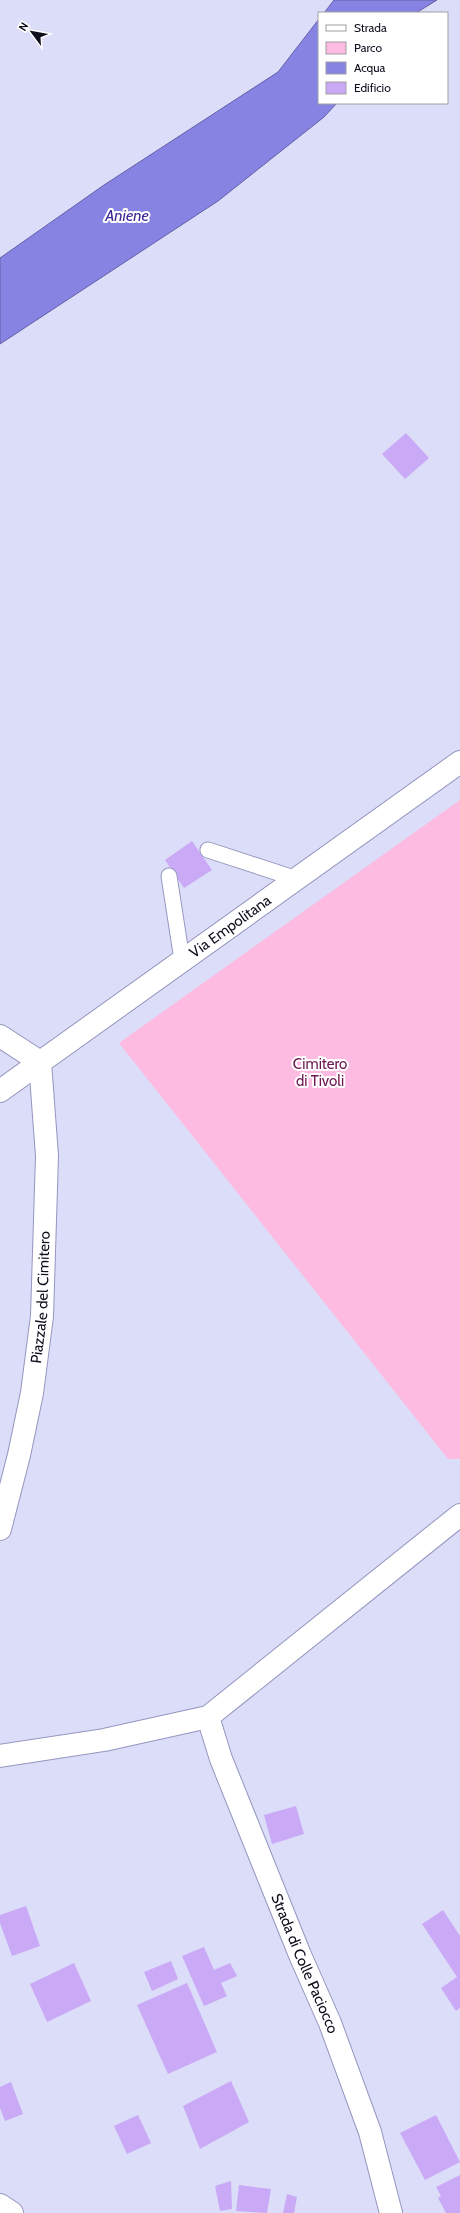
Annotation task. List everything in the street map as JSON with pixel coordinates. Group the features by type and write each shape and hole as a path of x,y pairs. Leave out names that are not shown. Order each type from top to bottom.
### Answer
{"street":[{"name":"Via Empolitana","path":"0,1091 460,762"},
{"path":"0,1036 40,1062"},
{"name":"Piazzale del Cimitero","path":"0,1529 27,1416 42,1316 47,1156 40,1062"},
{"path":"0,1756 104,1740 208,1717 460,1515"},
{"name":"Strada di Colle Paciocco","path":"208,1717 230,1781 300,1955 330,2023 370,2132 391,2213"},
{"path":"0,2205 12,2213"}],"lane":[{"path":"208,850 297,879"},
{"path":"169,876 182,960"}],"green space":[{"name":"Cimitero di Tivoli","path":"460,800 460,1459 448,1459 119,1043"}],"water":[{"path":"334,0 437,0 418,12 325,12"},
{"name":"Aniene","path":"318,20 318,104 336,104 324,117 218,201 0,344 0,258 104,185 278,72"}],"building":[{"path":"406,433 429,458 405,479 382,454"},
{"path":"192,841 212,870 184,888 165,860"},
{"path":"296,1806 304,1834 272,1844 264,1815"},
{"path":"26,1906 40,1946 12,1956 0,1923 0,1915"},
{"path":"443,1910 460,1936 460,2008 456,2011 441,1988 457,1977 422,1924"},
{"path":"204,1947 214,1970 230,1963 237,1976 221,1983 227,1996 204,2006 182,1956"},
{"path":"171,1961 178,1979 152,1991 144,1972"},
{"path":"74,1963 91,2001 47,2022 30,1984"},
{"path":"187,1983 217,2052 168,2074 137,2005"},
{"path":"231,2081 249,2122 200,2149 183,2106"},
{"path":"11,2082 23,2114 5,2121 0,2108 0,2087"},
{"path":"138,2115 151,2143 127,2154 114,2126"},
{"path":"436,2115 460,2162 425,2180 400,2133"},
{"path":"460,2175 460,2213 446,2213 438,2198 441,2196 436,2187"},
{"path":"231,2181 232,2209 220,2211 215,2186"},
{"path":"239,2185 271,2189 267,2213 236,2211"},
{"path":"287,2194 297,2197 294,2213 283,2213"}]}
